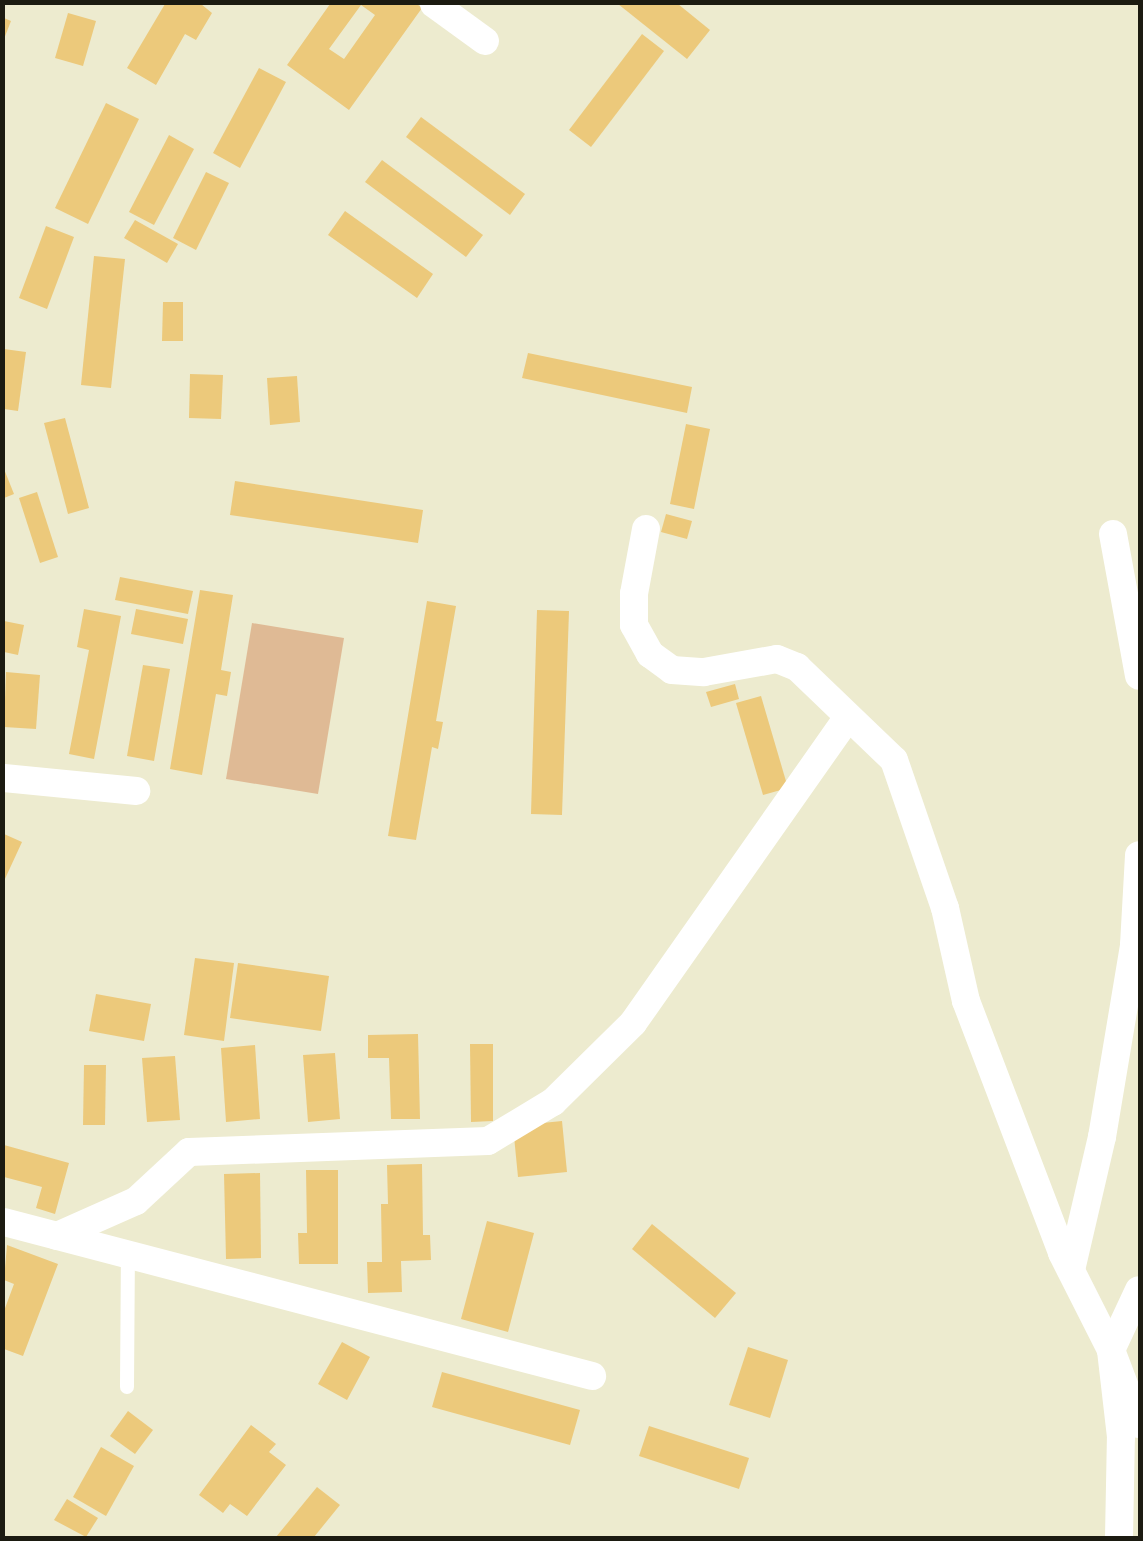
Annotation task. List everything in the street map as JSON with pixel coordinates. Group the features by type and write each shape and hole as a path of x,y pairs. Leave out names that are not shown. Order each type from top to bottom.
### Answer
{"street":[{"path":"434,4 485,41"},
{"path":"646,529 634,594 634,625 650,654 672,670 704,672 776,659 797,667 847,718 894,760 945,908 966,1001 1071,1270 1111,1350 1139,1424"},
{"path":"1113,534 1139,676"},
{"path":"57,1236 136,1201 189,1152 488,1140 553,1102 633,1023 847,718"},
{"path":"4,778 136,791"},
{"path":"1071,1270 1102,1137 1134,945 1139,855"},
{"path":"4,1222 592,1376"},
{"path":"1119,1537 1121,1437 1111,1350 1139,1290"}],"lane":[{"path":"127,1387 128,1255"}],"shaded area":[{"path":"252,623 344,638 318,794 226,779"}],"building":[{"path":"165,4 201,4 212,13 196,40 185,34 156,85 127,68"},
{"path":"330,4 417,4 422,8 349,110 287,65","holes":["361,5 375,15 344,59 329,49"]},
{"path":"618,4 678,4 710,30 687,59"},
{"path":"68,13 96,21 83,66 55,58"},
{"path":"4,18 11,21 4,39"},
{"path":"642,34 664,51 591,147 569,130"},
{"path":"259,68 286,82 240,168 213,153"},
{"path":"106,103 139,119 88,224 55,208"},
{"path":"421,117 525,194 510,215 406,137"},
{"path":"169,135 194,149 154,225 129,212"},
{"path":"382,160 483,235 466,257 365,182"},
{"path":"206,172 229,183 196,250 173,238"},
{"path":"345,211 433,274 417,298 328,235"},
{"path":"135,220 178,244 167,263 124,238"},
{"path":"46,226 74,237 47,309 19,298"},
{"path":"94,256 125,259 111,388 81,385"},
{"path":"163,302 183,302 183,341 162,341"},
{"path":"4,349 26,352 18,411 4,409"},
{"path":"528,353 692,387 687,413 522,378"},
{"path":"190,374 223,375 221,419 189,418"},
{"path":"297,376 300,422 270,425 267,378"},
{"path":"65,418 89,508 68,514 44,423"},
{"path":"686,424 710,429 694,509 670,504"},
{"path":"4,469 14,494 4,498"},
{"path":"235,481 423,510 418,543 230,515"},
{"path":"37,492 58,557 40,563 19,498"},
{"path":"666,514 692,521 687,539 661,532"},
{"path":"120,577 193,591 188,614 115,600"},
{"path":"200,590 233,595 221,670 231,672 227,696 216,694 202,775 170,769"},
{"path":"427,601 456,606 436,721 443,722 438,749 432,747 416,840 388,836"},
{"path":"84,609 121,616 94,759 69,754 89,650 77,647"},
{"path":"136,609 188,619 183,644 131,634"},
{"path":"537,610 569,611 562,815 531,814"},
{"path":"4,621 24,625 18,655 4,652"},
{"path":"143,665 170,669 154,761 127,756"},
{"path":"6,672 40,675 36,729 4,727"},
{"path":"735,684 739,699 711,707 706,692"},
{"path":"761,696 788,788 763,795 736,703"},
{"path":"4,834 22,842 4,881"},
{"path":"195,958 234,963 224,1041 184,1035"},
{"path":"238,963 329,976 321,1031 230,1018"},
{"path":"96,994 151,1004 144,1041 89,1031"},
{"path":"418,1034 420,1119 391,1119 389,1058 368,1058 368,1035"},
{"path":"470,1044 493,1044 493,1121 471,1122"},
{"path":"255,1045 260,1119 226,1122 221,1048"},
{"path":"335,1053 340,1119 308,1122 303,1055"},
{"path":"175,1056 180,1120 147,1122 142,1058"},
{"path":"84,1065 106,1065 105,1125 83,1125"},
{"path":"562,1121 567,1172 518,1177 513,1126"},
{"path":"4,1145 69,1163 55,1214 36,1208 42,1187 4,1177"},
{"path":"422,1164 423,1235 430,1235 431,1260 401,1261 402,1292 368,1293 367,1262 382,1262 381,1204 388,1204 387,1165"},
{"path":"306,1170 338,1170 338,1264 299,1264 298,1233 307,1233"},
{"path":"260,1173 261,1258 226,1259 224,1174"},
{"path":"487,1221 534,1233 508,1332 461,1319"},
{"path":"652,1224 736,1293 715,1318 632,1249"},
{"path":"7,1245 58,1264 23,1356 4,1349 4,1311 14,1284 4,1280"},
{"path":"342,1342 370,1357 347,1400 318,1384"},
{"path":"748,1347 788,1360 770,1418 729,1405"},
{"path":"442,1372 580,1410 570,1445 432,1407"},
{"path":"128,1411 153,1430 135,1454 110,1436"},
{"path":"251,1425 276,1444 269,1452 286,1465 247,1516 230,1504 223,1513 199,1495"},
{"path":"649,1426 749,1458 739,1489 639,1456"},
{"path":"101,1447 134,1466 106,1516 73,1497"},
{"path":"317,1487 340,1505 314,1537 276,1537"},
{"path":"67,1499 98,1518 86,1537 54,1520"}]}
